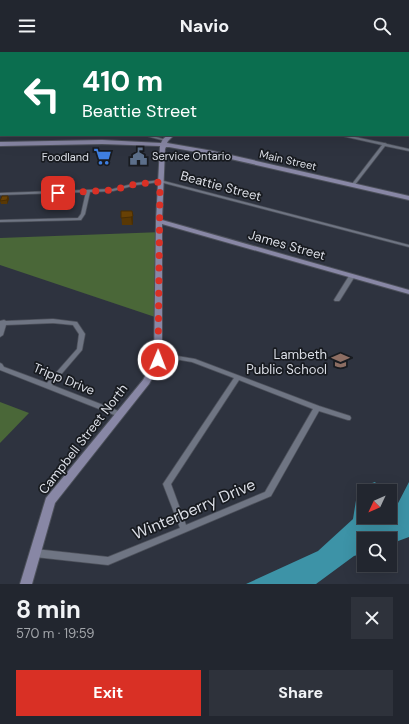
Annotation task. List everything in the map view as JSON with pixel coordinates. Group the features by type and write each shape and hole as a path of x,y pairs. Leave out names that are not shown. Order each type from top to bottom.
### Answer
{"street":[{"path":"148,136 164,142 170,136"},
{"path":"345,136 409,150"},
{"name":"Main Street","path":"0,144 164,142 409,198"},
{"name":"Campbell Street North","path":"26,584 50,501 146,382 158,360 160,182 164,142"},
{"path":"353,185 385,144"},
{"name":"Beattie Street","path":"0,194 88,192 113,190 136,184 160,182 409,246"},
{"path":"0,221 79,219 83,214 88,192"},
{"name":"James Street","path":"159,221 409,292"},
{"path":"337,300 352,276"},
{"path":"0,335 2,322 53,321 75,323 82,334 80,349 48,385"},
{"path":"159,355 193,360 317,408 348,418"},
{"name":"Tripp Drive","path":"0,365 2,368 119,414"},
{"path":"184,529 167,484 238,377"},
{"name":"Winterberry Drive","path":"35,553 108,561 268,494 317,408"}],"green space":[{"path":"163,232 161,319 0,265 0,238"},
{"path":"0,402 29,413 0,443"}],"water":[{"path":"409,482 409,537 397,541 397,532 357,532 357,555 316,584 246,584 318,551 353,519 357,494 357,524 397,524 397,505"}],"building":[{"path":"2,196 8,196 7,200 0,201"},
{"path":"121,211 132,211 133,216 121,218"}],"place":[{"name":"Service Ontario","path":"139,156"},
{"name":"Foodland","path":"102,157"},
{"name":"Lambeth Public School","path":"340,361"}],"route":[{"path":"58,193 113,190 136,184 160,182 158,360"}]}
